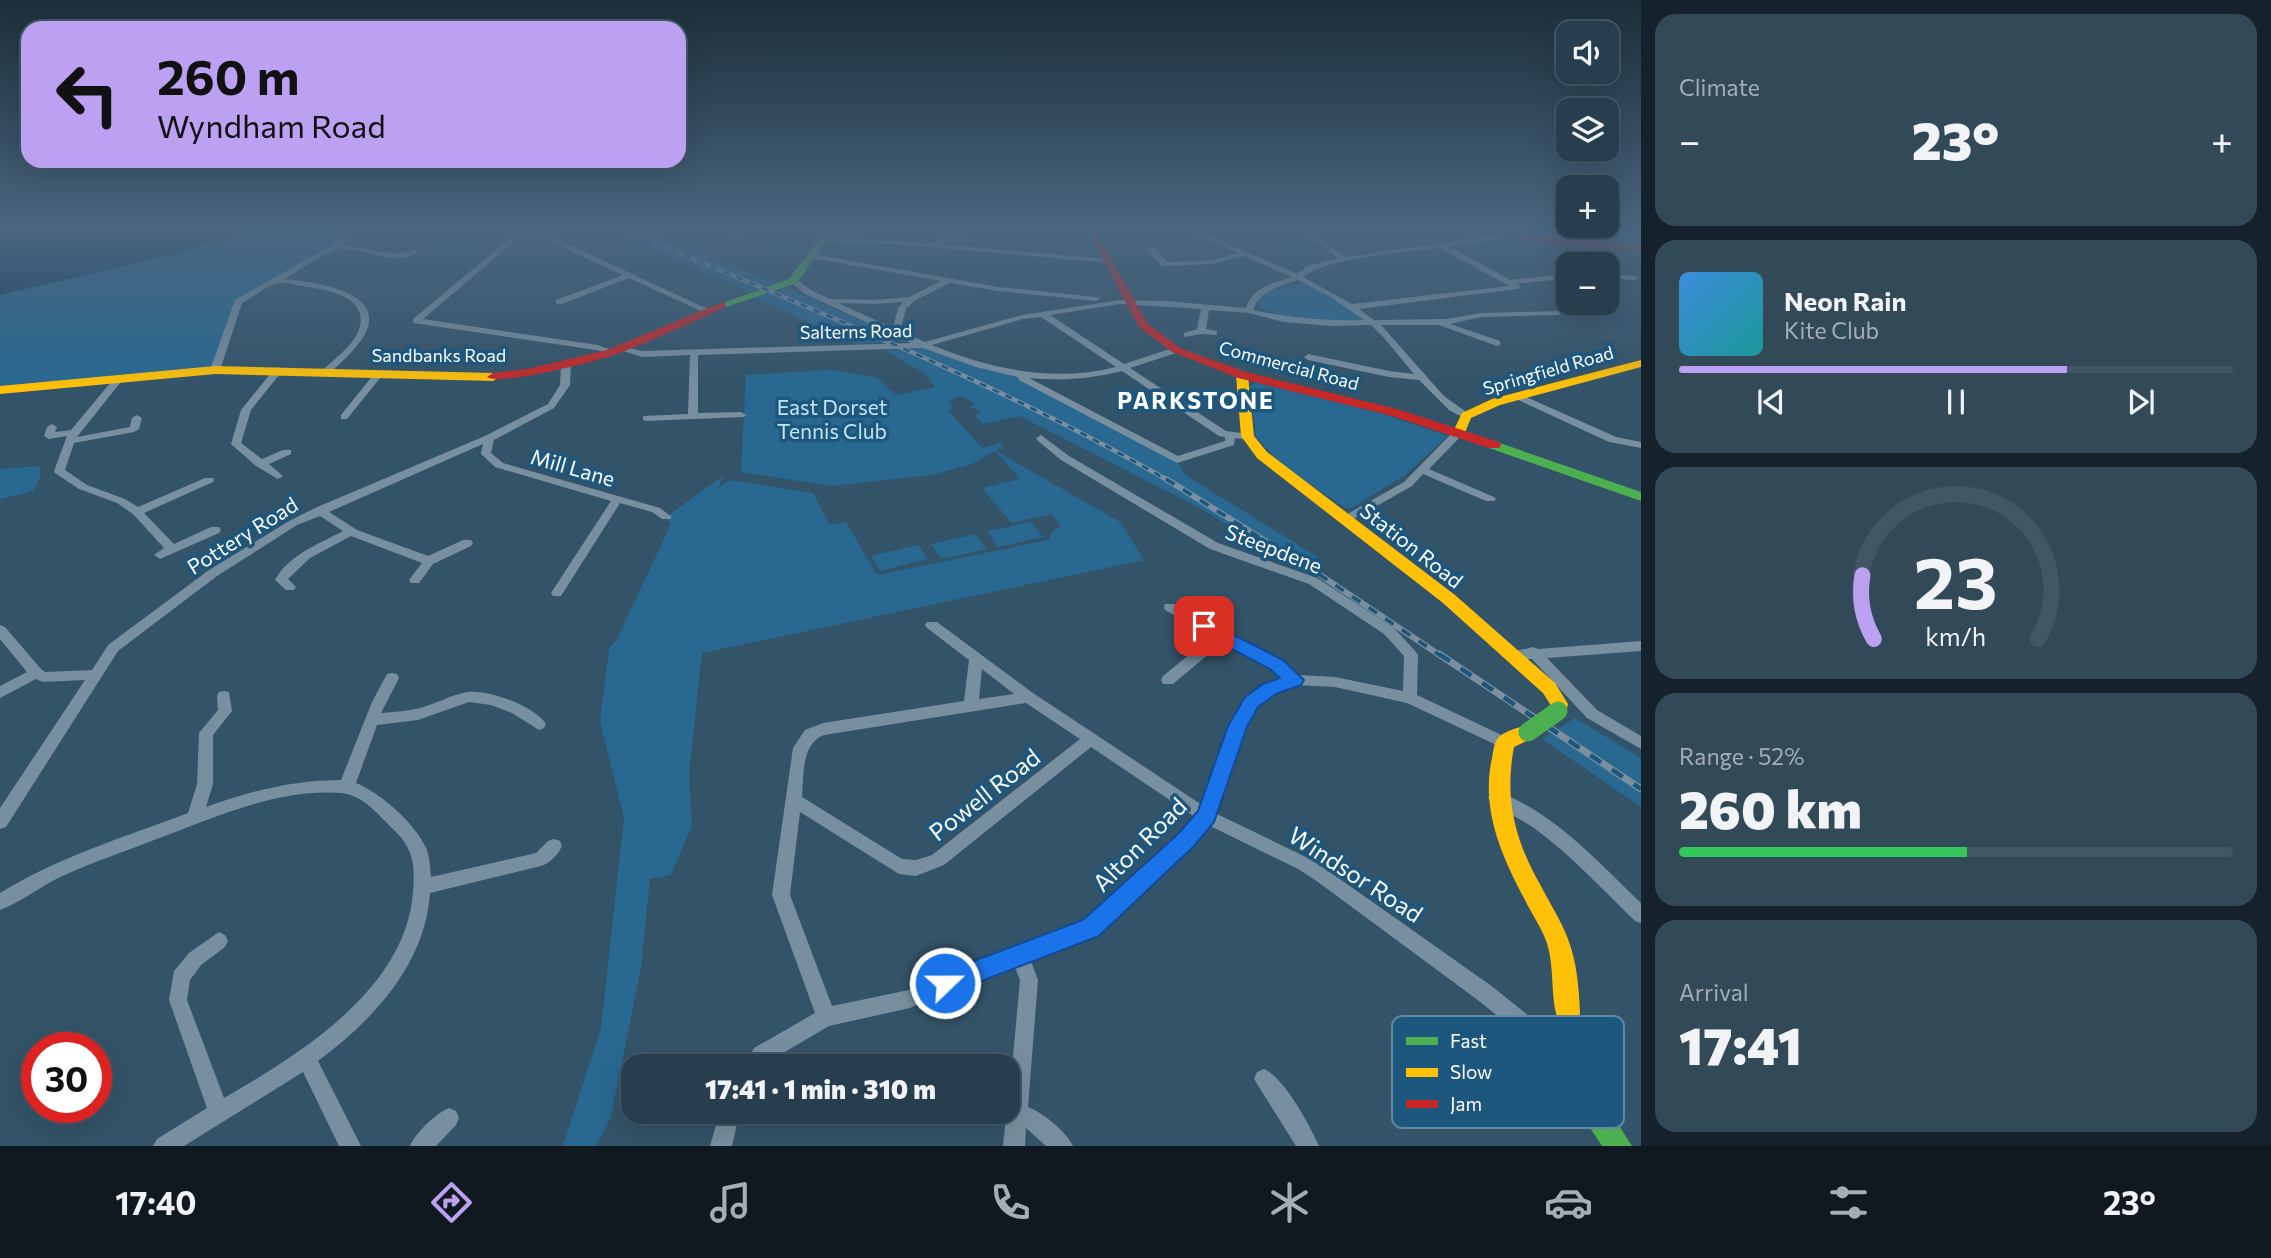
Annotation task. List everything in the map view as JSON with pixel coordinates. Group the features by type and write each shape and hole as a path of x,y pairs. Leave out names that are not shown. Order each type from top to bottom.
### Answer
{"main road":[{"name":"Sandbanks Road","path":"0,390 215,370 487,378 566,365 616,351 706,310 792,281"},
{"name":"Commercial Road","path":"1117,281 1125,302 1143,325 1176,350 1242,375 1459,432 1641,498"},
{"name":"Springfield Road","path":"1466,416 1496,402 1641,363"},
{"path":"1242,375 1249,437"},
{"path":"1459,432 1466,416"},
{"name":"Station Road","path":"1249,437 1270,462 1449,599 1549,688 1559,704 1558,711 1528,732 1505,743"},
{"path":"1505,743 1499,761 1496,798 1505,842 1547,919 1562,953 1566,1016"},
{"path":"1605,1128 1618,1146"}],"street":[{"path":"215,370 239,302 274,281"},
{"path":"285,281 338,291 362,306 366,312 362,330 325,373"},
{"name":"Salterns Road","path":"463,281 416,321 642,354 924,345 1041,313 1093,302 1249,311"},
{"path":"559,302 612,281"},
{"path":"643,281 706,310"},
{"path":"794,281 808,292 924,345 1018,376 1177,460 1230,443 1230,436"},
{"path":"896,331 902,308 911,299 944,281"},
{"path":"957,281 1093,302"},
{"path":"1287,281 1268,288 1251,300 1249,311 1307,322 1374,324 1440,322 1481,315 1556,313"},
{"path":"1303,281 1351,307 1374,324 1402,349 1447,405 1466,416"},
{"path":"1351,307 1516,289 1511,282 1516,281"},
{"path":"826,300 874,302 911,299"},
{"path":"1201,331 1205,307"},
{"path":"1041,313 1230,436 1249,437"},
{"path":"1440,322 1497,343"},
{"path":"1187,335 1201,331 1214,333"},
{"path":"1018,376 1080,376 1176,350"},
{"path":"694,352 694,416"},
{"path":"1308,358 1424,378"},
{"name":"Pottery Road","path":"0,822 113,648 213,573 319,510 489,438 551,406 565,385 566,365"},
{"path":"278,370 246,410 236,444 278,476"},
{"path":"344,417 377,376"},
{"path":"118,378 72,436 59,471 83,487 113,496 137,512 172,549"},
{"path":"1517,396 1613,440 1641,445"},
{"path":"646,418 741,415"},
{"path":"49,436 134,429 137,418"},
{"path":"1346,520 1408,484 1459,432"},
{"name":"Mill Lane","path":"489,438 486,454 499,465 656,510 666,517"},
{"name":"Steepdene","path":"1041,438 1074,464 1214,546 1313,581 1389,631 1411,655 1410,698"},
{"path":"260,464 288,452"},
{"path":"1423,470 1490,499"},
{"path":"137,512 196,492 209,480"},
{"path":"557,593 617,500"},
{"path":"319,510 351,532 429,561"},
{"path":"160,555 215,530"},
{"path":"290,587 281,580 293,565 351,532"},
{"path":"415,580 429,561 467,543"},
{"path":"1170,607 1276,665 1294,680"},
{"name":"Windsor Road","path":"932,625 1028,697 1206,816 1304,864 1513,1016"},
{"path":"0,630 36,673 43,677 93,675"},
{"path":"1168,680 1221,636"},
{"path":"1510,656 1532,652 1641,646"},
{"path":"1532,652 1592,714 1641,743"},
{"path":"971,705 976,659"},
{"path":"0,693 36,673"},
{"path":"346,787 359,765 384,690 392,678"},
{"name":"Alton Road","path":"763,1054 826,1017 910,999 962,975 1091,928 1186,839 1206,816 1237,726 1251,702 1270,689 1294,680 1335,682 1410,698 1505,743"},
{"path":"374,720 418,714 469,697 492,700 517,709 539,724"},
{"path":"826,1017 781,895 800,748 810,734 823,729 1028,697"},
{"path":"195,818 205,784 206,733 229,706"},
{"name":"Powell Road","path":"792,799 899,866 916,868 938,860 1091,739"},
{"path":"0,902 26,885 72,864 195,818 264,797 311,789 346,787 373,801 406,831 420,850 423,887 410,942 396,969 360,1012 307,1059 164,1146"},
{"path":"1496,798 1525,812 1558,836 1641,915"},
{"path":"423,887 541,859 554,846"},
{"path":"219,942 195,959 181,976 178,1000 219,1112"},
{"path":"1020,955 1029,980 1020,1066"},
{"path":"307,1059 350,1146"},
{"path":"1264,1079 1280,1099 1308,1146"},
{"path":"1020,1115 1030,1118 1062,1146"},
{"path":"421,1146 449,1118"},
{"path":"721,1146 727,1124"},
{"path":"1014,1146 1015,1124"}],"green space":[{"path":"0,281 275,281 239,302 215,370 0,390"},
{"path":"725,281 772,281 778,284 749,292"},
{"path":"1302,283 1325,294 1367,322 1291,318 1264,309 1255,301 1271,290"},
{"path":"788,288 907,341 856,344 753,297"},
{"name":"East Dorset Tennis Club","path":"931,348 1018,376 1177,460 1185,475 1318,557 1298,566 1196,506 1020,416 983,424 975,416 981,412 970,407 975,404 961,396 948,401 954,408 948,410 982,448 1001,443 1004,446 996,451 1120,522 1144,560 702,653 689,773 692,826 671,875 650,879 641,967 623,1054 621,1054 611,1116 596,1146 563,1146 601,1028 624,818 600,721 609,649 617,639 671,524 666,517 723,476 718,488 730,480 813,493 830,525 846,522 877,575 1048,540 1054,530 1061,527 1051,514 1012,523 982,488 1020,479 995,451 972,464 931,475 831,486 741,472 746,375 830,370 876,377 896,395 935,387 924,373 884,350"},
{"path":"1255,382 1379,413 1448,436 1405,475 1352,508 1345,508 1282,465 1256,437 1250,386"},
{"path":"40,466 40,477 34,491 0,499 0,469"},
{"path":"1031,522 1043,537 998,547 987,531"},
{"path":"976,534 987,549 941,559 931,544"},
{"path":"918,545 928,559 880,571 871,556"},
{"path":"1575,718 1641,758 1641,807 1542,739"}],"shaded area":[{"path":"0,281 58,281 0,295"}],"railway":[{"path":"747,281 967,377 1103,444 1169,481"},
{"path":"1166,479 1317,573 1441,656"},
{"path":"1439,654 1641,789"}],"traffic: fast":[{"path":"722,305 792,281"},
{"path":"1494,445 1641,497"},
{"path":"1528,732 1558,711"},
{"path":"1606,1128 1618,1146"}],"traffic: slow":[{"path":"1459,432 1466,416 1496,402 1641,363"},
{"path":"0,390 215,370 493,377"},
{"path":"1242,375 1248,436 1262,455 1449,599 1549,688 1559,704 1558,711"},
{"path":"1528,732 1505,743 1499,787 1500,806 1503,825 1517,862 1560,948 1566,975 1568,1013"}],"traffic: jam":[{"path":"1119,281 1143,325 1176,350 1242,375 1393,412 1494,445"},
{"path":"493,377 527,373 611,353 722,305"}],"district":[{"name":"PARKSTONE","path":"1196,400"}],"route":[{"path":"945,983 1091,928 1186,839 1206,816 1237,726 1251,702 1270,689 1294,680 1276,665 1204,626"}]}
